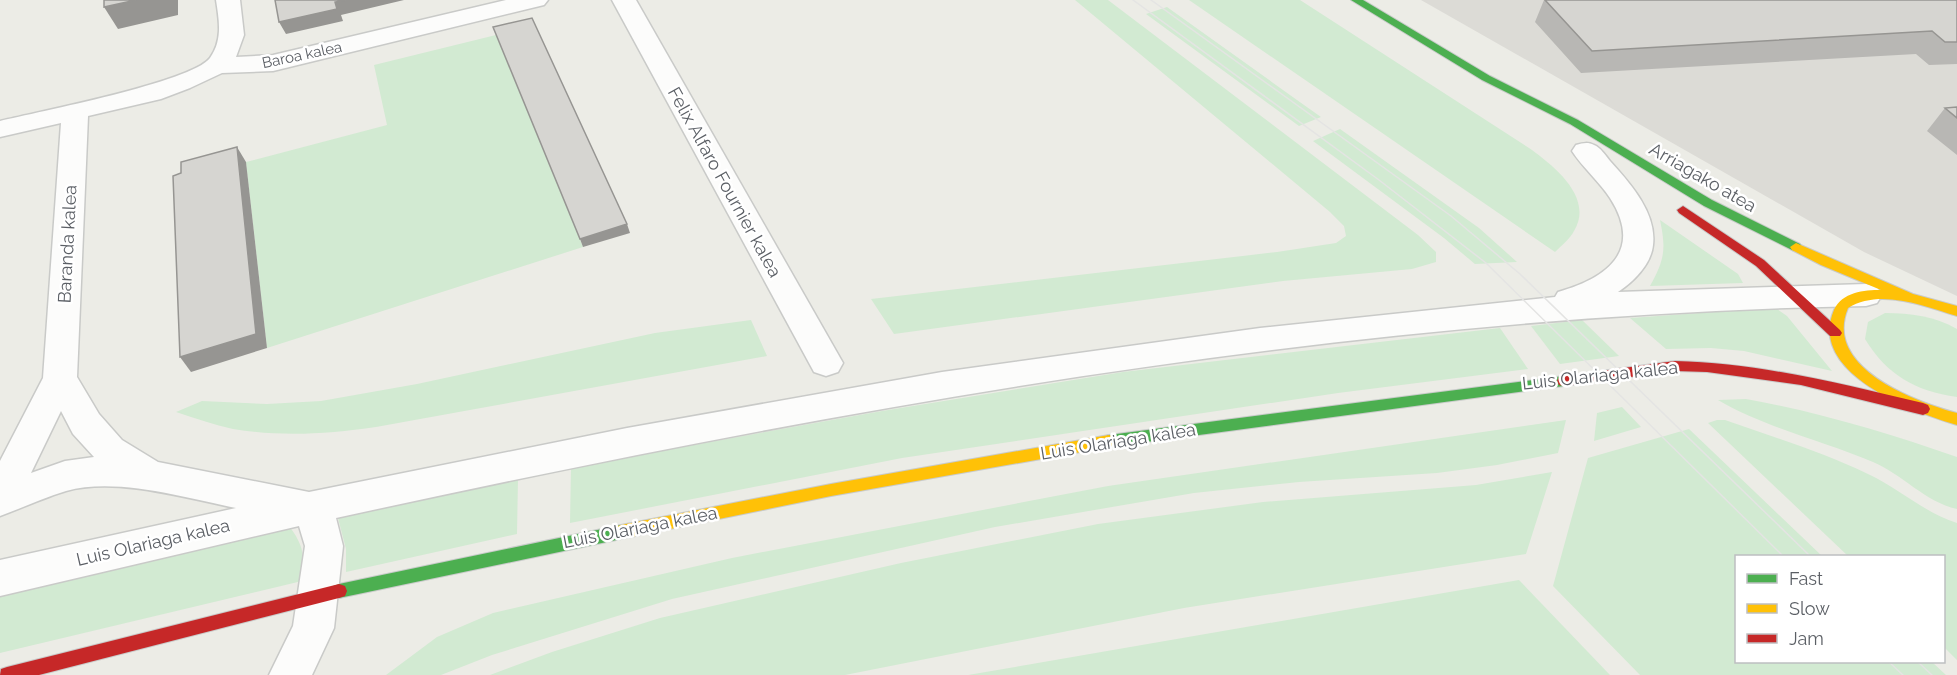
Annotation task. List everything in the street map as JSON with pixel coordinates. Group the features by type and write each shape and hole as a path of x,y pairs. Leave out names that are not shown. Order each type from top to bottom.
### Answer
{"street":[{"path":"217,66 229,50 233,36 228,0"},
{"name":"Baroa kalea","path":"0,129 171,86 217,66 273,63 536,0"},
{"name":"Felix Alfaro Fournier kalea","path":"624,0 826,363"},
{"name":"Arriagako atea","path":"1356,0 1486,78 1574,122 1708,203 1825,262 1908,296"},
{"name":"Arriagako atea","path":"1486,78 1537,120"},
{"name":"Baranda kalea","path":"0,499 60,378 75,111"},
{"path":"1581,148 1626,176"},
{"name":"Luis Olariaga kalea","path":"1524,311 1594,293 1622,273 1638,253 1639,227 1627,200 1612,179 1581,148"},
{"path":"1676,205 1760,263 1835,333 1845,353 1864,374 1891,393 1923,409 1957,419"},
{"path":"1835,333 1835,315 1846,302 1866,295 1908,296 1957,311"},
{"name":"Luis Olariaga kalea","path":"0,578 306,507 548,456 767,415 1110,358 1404,322 1524,311 1677,300 1866,295"},
{"name":"Luis Olariaga kalea","path":"7,675 319,596 556,544 831,490 1127,438 1646,368 1676,366 1746,369 1792,377 1923,409"},
{"path":"60,378 86,424 109,450 149,475"},
{"name":"Luis Olariaga kalea","path":"0,499 65,476 98,472 149,475 306,507"},
{"path":"290,675 313,628 324,546 320,524 306,507"}],"shaded area":[{"path":"1421,0 1957,0 1957,296 1864,252"}],"green space":[{"path":"1075,0 1108,0 1418,235 1436,252 1436,262 1412,269 1283,281 894,334 871,299 1277,252 1336,243 1346,236 1344,226 1330,212"},
{"path":"1189,0 1300,0 1532,150 1551,165 1561,174 1576,195 1579,219 1572,234 1555,252"},
{"path":"1167,7 1321,117 1299,126 1146,14"},
{"path":"496,35 583,247 267,348 246,162 387,125 374,65"},
{"path":"1340,129 1479,228 1517,262 1475,264 1444,238 1313,141"},
{"path":"1660,220 1738,274 1743,283 1650,286 1663,254"},
{"path":"1777,309 1787,316 1832,371 1744,351 1711,348 1666,349 1630,318"},
{"path":"1885,313 1922,316 1957,329 1957,397 1915,386 1893,372 1874,352 1865,339 1868,322"},
{"path":"751,320 767,356 376,427 322,433 269,433 233,429 176,412 202,401 267,404 321,401 417,384 655,333"},
{"path":"1582,320 1619,356 1560,364 1531,326"},
{"path":"1500,328 1528,369 1338,393 902,458 570,523 571,467 882,411 1123,372"},
{"path":"1746,399 1853,424 1957,457 1957,509 1934,500 1884,467 1774,426 1718,400"},
{"path":"1622,407 1641,427 1594,441 1597,413"},
{"path":"1566,420 1558,453 1497,465 1437,473 1299,482 1194,493 995,527 672,599 492,655 441,675 386,675 437,637 493,613 732,558 1108,486"},
{"path":"1725,420 1851,466 1945,519 1957,523 1957,660 1945,648 1945,555 1847,555 1708,423"},
{"path":"1689,429 1821,555 1735,555 1735,663 1933,663 1946,675 1640,675 1553,586 1588,458"},
{"path":"1552,472 1526,554 1184,608 845,675 490,675 552,652 660,618 901,563 1098,524 1263,502 1476,485"},
{"path":"518,479 517,534 346,572 346,549 338,518"},
{"path":"289,526 301,546 302,581 0,653 0,595"},
{"path":"1519,580 1610,675 968,675"}],"building":[{"path":"104,0 136,0 104,7"},
{"path":"275,0 346,0 335,2 337,9 279,22"},
{"path":"1545,0 1957,0 1957,42 1945,42 1932,31 1592,51"},
{"path":"532,18 627,224 580,239 493,27"},
{"path":"1957,107 1957,118 1945,108"},
{"path":"237,147 256,334 180,357 173,176 181,173 181,162"}],"tram line":[{"path":"1133,0 1379,180 1486,263 1782,555"},
{"path":"1151,0 1451,216 1520,274 1809,555"},
{"path":"1890,663 1903,675"},
{"path":"1919,663 1932,675"}],"traffic: fast":[{"path":"1356,0 1486,78 1574,122 1708,203 1796,247"},
{"path":"1109,441 1564,381"},
{"path":"339,591 621,532"}],"traffic: slow":[{"path":"1796,247 1825,262 1908,296"},
{"path":"1957,311 1910,298 1871,295 1854,298 1843,305 1837,318 1836,329 1839,345 1847,359 1874,383 1907,402 1957,419"},
{"path":"621,532 831,490 1109,441"}],"traffic: jam":[{"path":"1683,210 1760,263 1835,333"},
{"path":"1564,381 1675,366 1707,367 1801,380 1923,409"},
{"path":"7,675 339,591"}]}
